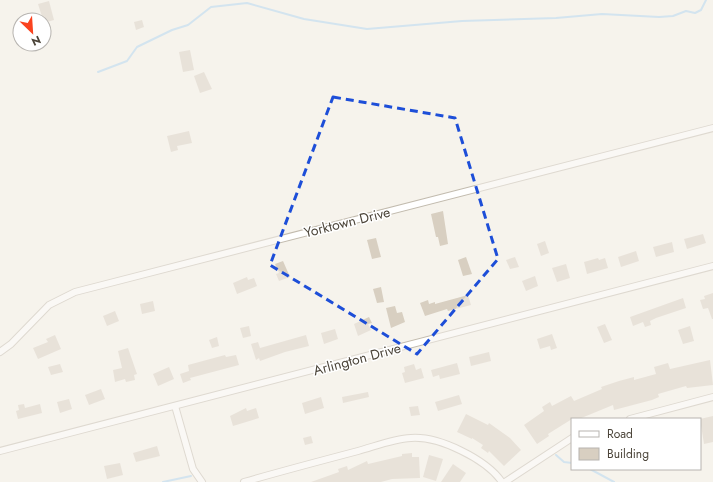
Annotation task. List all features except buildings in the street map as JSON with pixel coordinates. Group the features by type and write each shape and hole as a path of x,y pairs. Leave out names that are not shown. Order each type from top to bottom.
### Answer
{"street":[{"name":"Yorktown Drive","path":"0,352 11,344 49,305 75,292 713,128"},
{"name":"Arlington Drive","path":"0,451 713,266"},
{"path":"634,418 713,398"},
{"path":"175,406 193,469 202,482"},
{"path":"244,482 388,441 413,438 433,441 461,450 481,463 502,482"},
{"path":"505,482 571,439"}],"highlighted area":[{"path":"333,97 455,118 498,259 417,354 270,265"}],"waterway":[{"path":"98,72 127,61 137,47 172,30 188,25 211,7 247,3 304,19 367,29 462,21 556,18 602,14 659,17 673,16 686,11 695,13 701,10 706,0"},
{"path":"556,455 564,462 571,463"},
{"path":"592,470 614,482"},
{"path":"163,482 191,476"}]}
